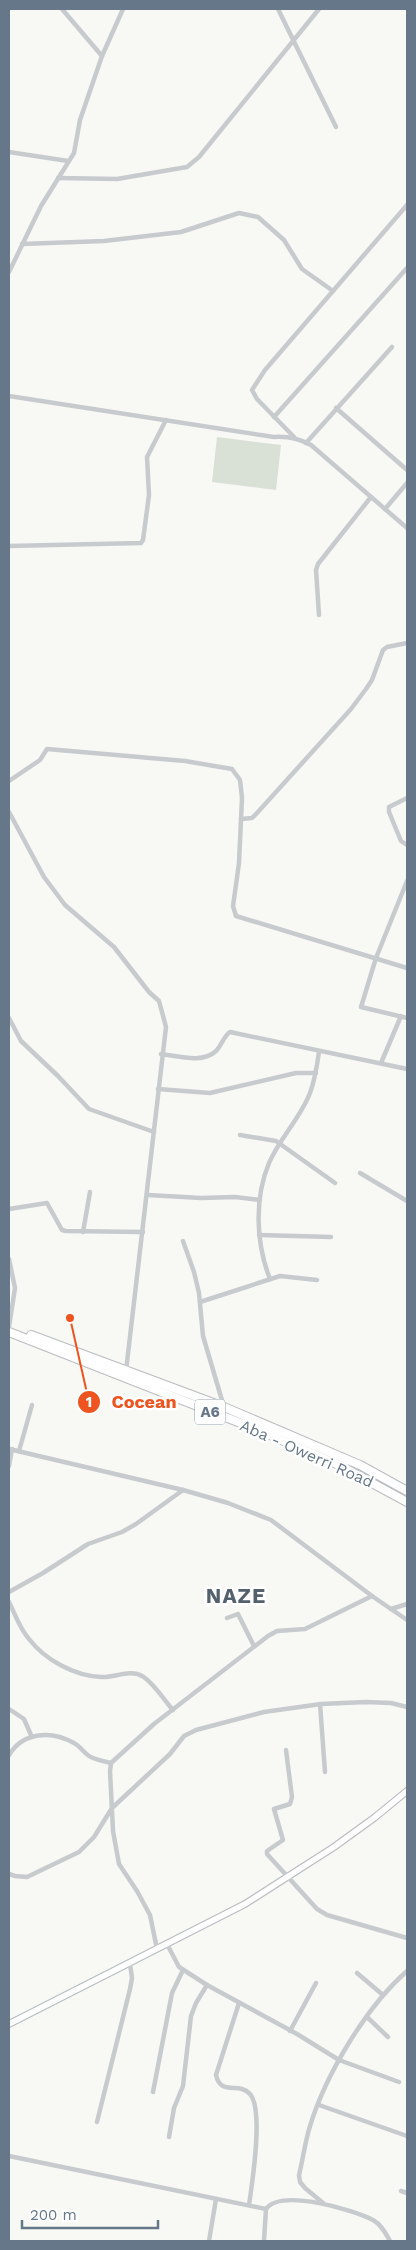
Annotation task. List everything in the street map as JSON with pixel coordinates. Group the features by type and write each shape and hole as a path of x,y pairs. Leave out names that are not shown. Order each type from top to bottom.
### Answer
{"highway":[{"name":"Aba - Owerri Road","path":"9,1327 224,1407 360,1465 407,1491"},
{"name":"Aba - Owerri Road","path":"9,1332 256,1429 340,1465 407,1502"}],"main road":[{"path":"9,2024 245,1904 288,1878 374,1818 407,1791"}],"street":[{"path":"62,9 102,56"},
{"path":"9,272 41,206 74,153 80,120 102,56 123,9"},
{"path":"278,9 336,127"},
{"path":"58,178 117,179 187,167 199,157 319,9"},
{"path":"9,152 68,162"},
{"path":"407,205 265,370 252,390 257,399 295,438 306,443 407,528"},
{"path":"22,244 104,241 181,232 239,213 258,217 284,240 296,256 302,269 333,291"},
{"path":"274,417 407,268"},
{"path":"306,443 392,347"},
{"path":"9,396 274,437 295,438"},
{"path":"336,408 407,470"},
{"path":"9,546 141,543 149,495 147,457 166,420"},
{"path":"385,509 407,483"},
{"path":"319,615 316,570 318,564 371,497"},
{"path":"241,819 252,818 257,813 351,709 372,680 383,650 387,646 407,643"},
{"path":"9,781 40,760 47,749 185,761 232,769 240,780 239,863 233,906 236,916 407,968"},
{"path":"407,798 389,807 389,812 401,841 407,845"},
{"path":"9,812 44,877 65,905 114,947 149,992 159,1001 166,1027 161,1054 148,1194 126,1371"},
{"path":"407,882 376,958 361,1007 407,1018"},
{"path":"381,1064 401,1016"},
{"path":"9,1018 21,1041 89,1109 154,1132"},
{"path":"161,1054 189,1058 209,1056 218,1049 225,1036 230,1032 407,1069"},
{"path":"270,1279 262,1259 259,1235 260,1200 268,1164 279,1143 310,1095 319,1052"},
{"path":"158,1089 210,1093 296,1073 316,1073"},
{"path":"240,1135 272,1140 279,1143 335,1182"},
{"path":"360,1173 407,1201"},
{"path":"83,1232 90,1192"},
{"path":"148,1194 201,1198 235,1197 260,1200"},
{"path":"9,1209 47,1203 62,1230 143,1232"},
{"path":"259,1235 331,1237"},
{"path":"183,1241 194,1272 200,1302 203,1336 224,1407"},
{"path":"9,1259 15,1288 9,1327"},
{"path":"200,1302 270,1279 286,1276 317,1280"},
{"path":"19,1451 32,1406"},
{"path":"9,1466 10,1449 183,1490 228,1503 278,1523 372,1596 407,1620"},
{"path":"9,1592 43,1574 88,1544 122,1532 136,1524 183,1490"},
{"path":"157,1949 150,1916 137,1891 119,1864 113,1831 111,1763 173,1710 254,1646 277,1631 305,1629 372,1596"},
{"path":"9,1602 27,1638 38,1650 56,1663 72,1670 100,1677 123,1674 141,1675 149,1681 173,1710"},
{"path":"391,1609 407,1604"},
{"path":"227,1618 238,1614 254,1646"},
{"path":"9,1874 27,1877 79,1852 94,1837 112,1808 170,1754 184,1736 220,1722 264,1712 320,1704 366,1702 391,1703 407,1707"},
{"path":"320,1704 325,1772"},
{"path":"9,1709 24,1719 31,1736"},
{"path":"9,1754 20,1741 31,1736 51,1736 72,1742 89,1756 111,1763"},
{"path":"286,1750 292,1797 290,1804 274,1809 283,1840 267,1851 270,1857 317,1909 327,1914 407,1938"},
{"path":"167,1944 182,1970 339,2060 399,2082"},
{"path":"97,2122 130,1989 132,1978 130,1964"},
{"path":"153,2092 172,1993 182,1970"},
{"path":"323,2203 300,2182 299,2175 310,2126 339,2060 382,1995 407,1971"},
{"path":"357,1973 382,1995"},
{"path":"290,2031 316,1983"},
{"path":"169,2137 174,2108 182,2086 192,2016 196,2003 207,1984"},
{"path":"239,2003 216,2075 218,2082 222,2086 246,2091 251,2094 253,2101 257,2137 249,2205"},
{"path":"367,2017 388,2037"},
{"path":"318,2105 407,2136"},
{"path":"9,2156 266,2209 278,2201 323,2203 375,2221 383,2228 390,2241"},
{"path":"401,2191 407,2193"},
{"path":"209,2241 216,2199"},
{"path":"264,2241 266,2209"}],"shaded area":[{"path":"217,437 281,445 276,490 212,482"}],"place":[{"name":"Cocean","path":"70,1318"}],"district":[{"name":"NAZE","path":"236,1596"}]}
